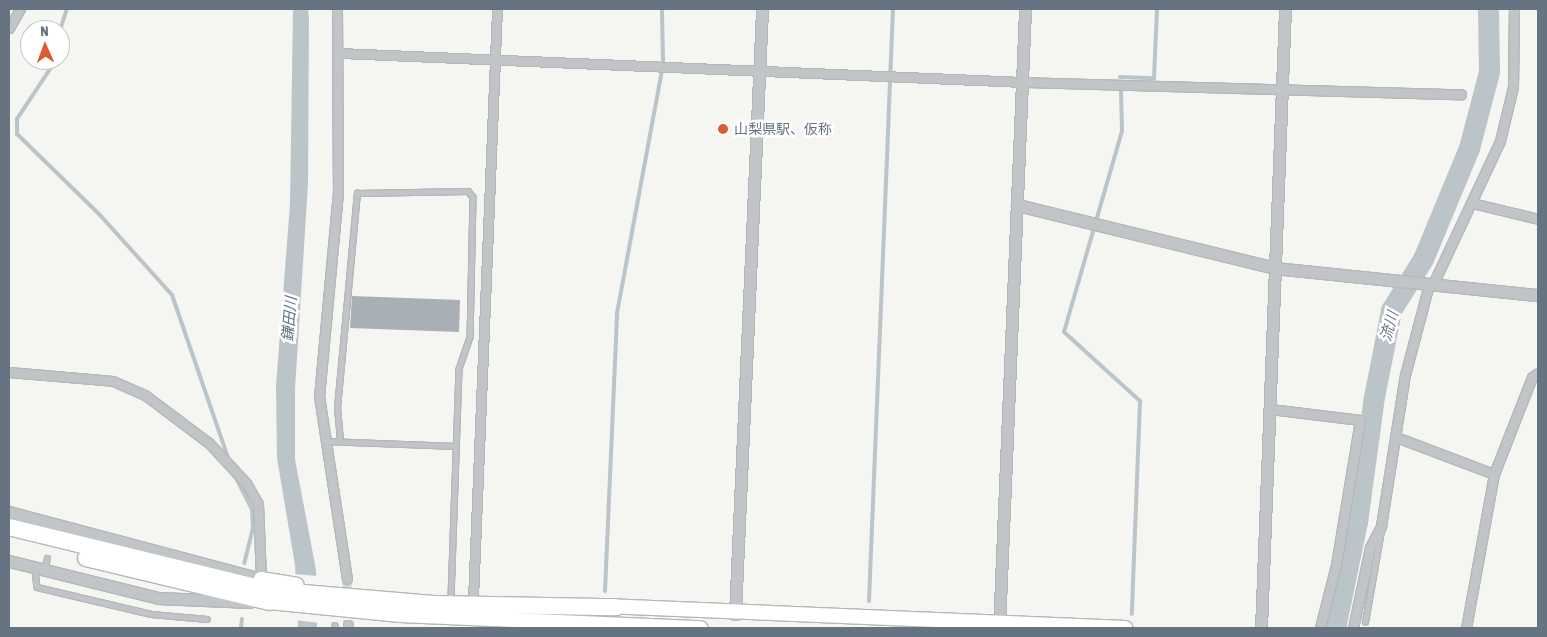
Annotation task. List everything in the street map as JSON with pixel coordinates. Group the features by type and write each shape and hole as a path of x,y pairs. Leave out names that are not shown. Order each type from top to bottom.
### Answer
{"highway":[{"path":"9,527 268,588 331,599 616,607"},
{"path":"9,537 147,575 268,588"}],"main road":[{"path":"331,599 451,597 735,614 999,626 1126,628"},
{"path":"331,599 563,625 701,628"}],"street":[{"path":"9,28 20,9"},
{"path":"337,9 340,53 338,192 319,396 324,441 346,579"},
{"path":"473,599 497,9"},
{"path":"735,614 762,9"},
{"path":"999,626 1025,9"},
{"path":"1261,628 1285,9"},
{"path":"1353,628 1370,547 1381,526 1405,375 1430,284 1472,203 1500,141 1510,104 1517,36 1514,9"},
{"path":"340,53 1022,82 1461,94"},
{"path":"1472,203 1538,218"},
{"path":"1017,205 1275,268 1538,295"},
{"path":"9,372 113,381 145,394 226,461 236,471 258,504 268,588"},
{"path":"1466,628 1494,474 1532,377 1538,373"},
{"path":"1270,409 1360,420 1336,565 1320,628"},
{"path":"1396,437 1494,474"},
{"path":"9,512 54,530 268,588"},
{"path":"9,561 39,570 158,598 268,588"}],"lane":[{"path":"340,441 337,408 357,193 468,191 473,197 470,345 459,370 451,597"},
{"path":"470,345 484,345"},
{"path":"324,441 456,446"},
{"path":"1365,622 1381,526"},
{"path":"47,558 39,570 37,587 151,614 207,619"}],"water":[{"name":"鎌田川","path":"293,9 308,9 309,18 308,184 295,389 295,459 316,570 317,628 298,628 295,565 277,458 276,386 290,204"}],"pier":[{"path":"293,574 318,576 320,623 295,620"}],"building":[{"path":"352,296 460,300 459,332 350,328"}],"waterway":[{"path":"63,20 67,9"},
{"path":"662,9 663,61"},
{"path":"869,601 893,9"},
{"path":"1120,77 1154,78 1157,9"},
{"name":"流川","path":"1335,628 1357,522 1374,397 1391,310 1423,259 1469,148 1489,72 1488,9"},
{"path":"49,70 17,119 17,134 100,215 172,295 229,461"},
{"path":"605,591 617,313 662,71"},
{"path":"1121,88 1122,131 1064,332 1140,401 1132,614"},
{"path":"235,476 252,510 253,528 244,563"},
{"path":"241,628 242,619"}],"tunnel":[{"path":"347,579 348,625"}],"place":[{"name":"山梨県駅、仮称","path":"723,129"}]}
